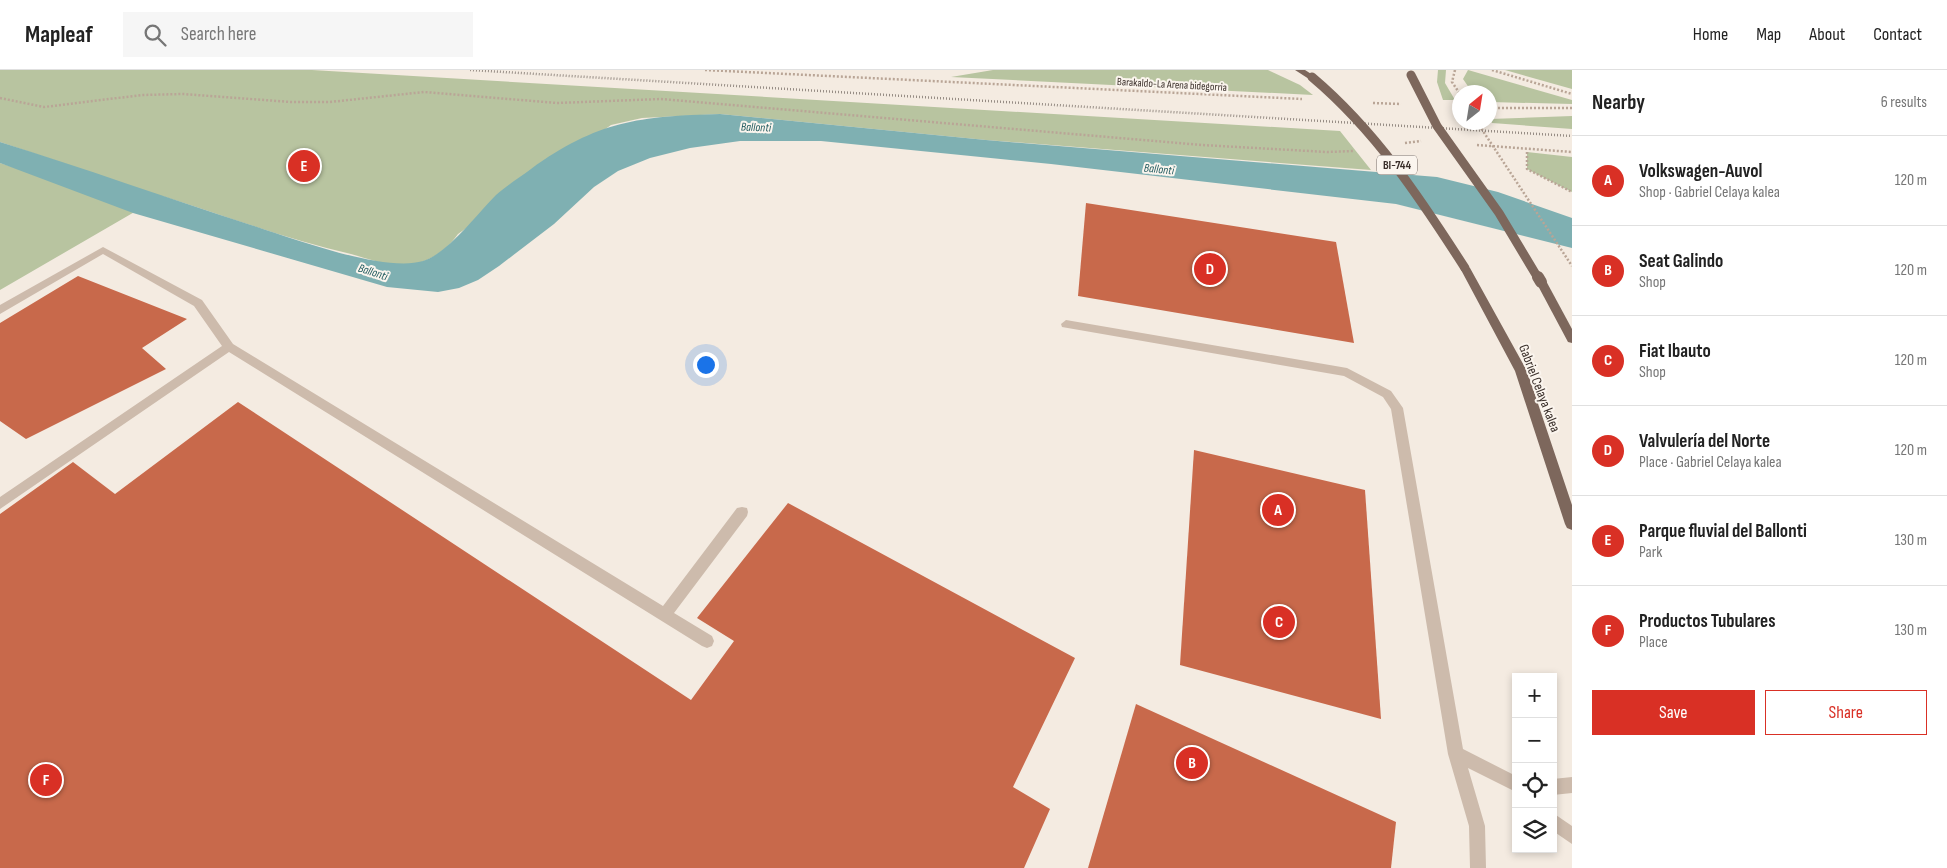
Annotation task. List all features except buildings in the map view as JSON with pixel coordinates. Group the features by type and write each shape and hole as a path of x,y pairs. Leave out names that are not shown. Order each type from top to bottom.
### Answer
{"main road":[{"name":"Gabriel Celaya kalea","path":"1299,70 1312,77 1354,112 1386,150 1466,268 1520,371 1572,524"},
{"path":"1410,72 1437,126 1499,213 1541,282 1572,339"}],"lane":[{"path":"0,310 103,250 198,303 229,347 708,641"},
{"path":"1066,324 1347,372 1387,394 1397,408 1456,754 1477,826 1478,868"},
{"path":"2,499 229,347"},
{"path":"665,615 742,512"},
{"path":"1456,754 1512,784"},
{"path":"1557,786 1572,785"},
{"path":"1557,824 1572,836"}],"path":[{"name":"Barakaldo-La Arena bidegorria","path":"705,70 1310,99"},
{"path":"1454,85 1452,82 1455,70"},
{"path":"1492,70 1572,94"},
{"path":"0,98 44,107 142,96 183,94 232,96 291,102 330,102 424,92 557,102 661,99 1202,145 1327,152 1358,150"},
{"path":"1370,102 1410,104"},
{"path":"1497,108 1572,108"},
{"path":"1482,130 1572,266"},
{"path":"1403,144 1430,142"},
{"path":"1475,144 1572,152"},
{"path":"1527,152 1527,169 1572,192"}],"green space":[{"path":"0,70 312,70 1340,131 1371,170 986,140 720,114 642,118 611,125 458,234 442,251 423,262 408,265 387,264 303,241 162,196 0,290 0,163 28,172 161,196 0,142"},
{"path":"993,70 1268,70 1300,85 1313,95 951,77"},
{"path":"1438,70 1446,70 1445,83 1452,95 1452,100 1443,100 1437,82"},
{"path":"1468,70 1572,100 1572,104 1497,102 1497,85 1467,85 1463,79"},
{"path":"1505,70 1572,70 1572,89"},
{"path":"1572,116 1572,129 1497,123 1497,119"},
{"path":"1527,152 1572,157 1572,192 1527,169"}],"water":[{"name":"Ballonti","path":"720,114 986,140 1437,177 1498,192 1572,218 1572,248 1396,204 1051,164 821,141 740,141 690,148 650,158 618,171 594,187 554,224 499,266 478,280 459,288 438,292 387,287 133,213 0,163 0,142 314,245 363,258 406,263 423,261 442,250 500,192 531,169 577,140 620,124 642,120"}],"railway":[{"path":"470,70 1572,136"}],"place":[{"name":"Parque fluvial del Ballonti","path":"304,166"},
{"name":"Valvulería del Norte","path":"1210,269"},
{"name":"Volkswagen-Auvol","path":"1278,510"},
{"name":"Fiat Ibauto","path":"1279,622"},
{"name":"Seat Galindo","path":"1192,763"},
{"name":"Productos Tubulares","path":"46,780"}]}
